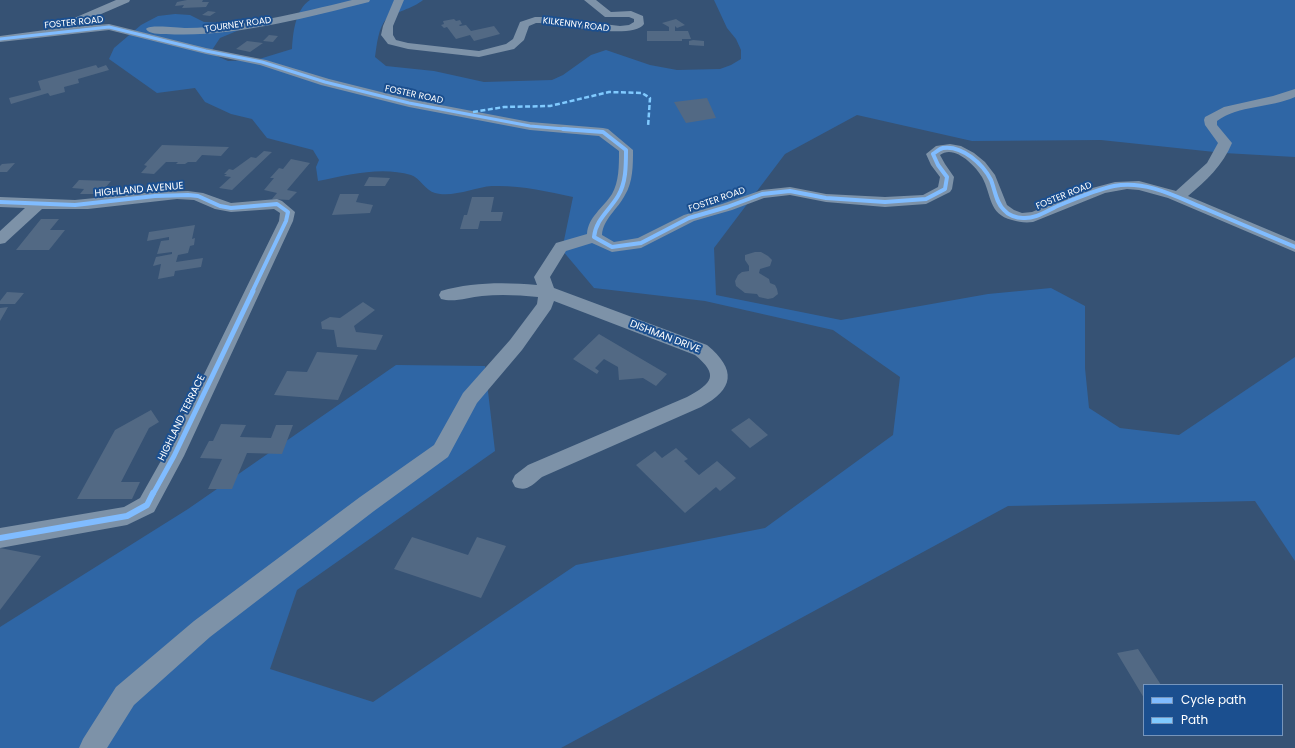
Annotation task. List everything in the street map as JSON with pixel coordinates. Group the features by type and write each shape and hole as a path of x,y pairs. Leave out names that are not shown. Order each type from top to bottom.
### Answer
{"street":[{"path":"47,34 125,0"},
{"name":"TOURNEY ROAD","path":"105,27 133,26 158,30 178,31 223,28 287,18 365,0"},
{"name":"KILKENNY ROAD","path":"399,0 390,21 387,36 392,42 408,46 479,54 510,47 518,40 524,24 535,20 546,20 620,30 631,28 639,24 638,18 631,14 609,15 589,0"},
{"path":"93,14 93,20 105,27"},
{"name":"FOSTER ROAD","path":"0,39 105,27 206,51 262,62 325,82 409,103 530,126 603,132 626,150 626,170 621,190 615,202 599,219 594,229 594,237 612,247 641,243 689,218 727,207 762,194 790,191 858,201 884,202 926,199 945,189 947,177 938,165 933,154 942,148 952,148 966,154 974,160 988,175 998,201 1004,211 1016,217 1033,218 1086,194 1117,186 1145,186 1176,197 1295,247"},
{"path":"1176,197 1198,180 1223,150 1226,143 1211,126 1210,120 1228,109 1276,101 1295,93"},
{"name":"HIGHLAND AVENUE","path":"0,202 37,206 98,203 158,196 189,195 199,196 224,207 234,208 276,204"},
{"name":"HIGHLAND TERRACE","path":"0,538 127,516 148,505 174,456 286,221 288,212 276,204"},
{"path":"0,239 37,206"},
{"path":"92,748 125,696 196,634 367,504 440,451 470,398 516,345 545,305 547,292 542,277 561,247 594,237"},
{"name":"DISHMAN DRIVE","path":"447,295 490,290 522,289 547,292 701,350 714,361 719,373 718,384 707,395 535,471 522,481"}],"shaded area":[{"path":"310,0 423,0 387,18 380,31 375,57 386,66 434,71 484,82 552,80 563,75 591,55 606,50 650,65 677,70 720,69 741,59 741,50 736,39 727,28 714,0 1295,0 1295,157 1224,153 1101,140 972,141 857,115 785,154 714,248 716,295 841,320 988,294 1051,288 1085,306 1085,368 1089,408 1120,428 1179,435 1295,357 1295,561 1255,501 1008,506 561,748 0,748 0,627 188,509 396,365 485,366 495,451 297,590 270,669 373,702 576,565 765,528 893,435 900,377 833,330 705,301 594,288 562,250 573,197 513,186 492,186 456,193 442,194 432,192 411,175 388,171 364,172 318,181 316,167 319,160 313,150 267,138 252,119 231,114 205,102 195,88 157,93 109,59 114,48 141,25 158,16 175,14 190,15 204,22 242,24 244,28 220,38 210,53 228,61 256,60 292,49 294,29 298,16 305,4"}],"building":[{"path":"187,0 203,0 202,2 209,2 206,7 182,8 184,5 175,6 177,2"},
{"path":"208,11 216,12 210,16 202,15"},
{"path":"454,19 456,21 460,20 462,24 459,25 460,26 466,25 471,31 494,26 500,34 474,41 470,35 456,39 447,27 444,28 441,25 444,24 443,21"},
{"path":"676,19 685,25 677,28 675,26 675,31 688,31 691,39 682,39 682,41 647,41 647,31 669,31 669,27 662,23"},
{"path":"269,35 278,36 273,42 263,41"},
{"path":"247,41 263,43 250,52 236,49"},
{"path":"689,41 704,41 704,46 689,45"},
{"path":"96,65 98,68 106,65 109,70 78,79 79,83 64,87 65,92 50,96 48,93 11,104 9,98 41,90 38,81"},
{"path":"707,98 716,118 686,123 674,102"},
{"path":"162,145 229,147 221,156 202,155 196,162 188,162 185,164 176,164 178,162 166,162 154,174 141,173 147,166 144,165"},
{"path":"264,151 272,152 232,190 219,188 231,177 224,176 227,174 224,174 229,169 233,170 251,157 256,158"},
{"path":"291,159 310,163 287,190 297,192 289,200 272,199 277,193 264,190 274,178 270,178 279,168 283,169"},
{"path":"15,163 7,172 0,172 0,166 2,164"},
{"path":"369,177 390,178 385,186 364,186"},
{"path":"79,180 111,181 100,194 80,194 84,189 72,188"},
{"path":"340,194 359,194 356,202 373,205 370,213 332,215"},
{"path":"472,197 494,197 491,212 503,212 501,221 480,221 478,229 460,229 464,215 467,215"},
{"path":"41,219 59,219 50,230 65,230 49,250 16,250"},
{"path":"195,225 192,239 195,238 194,245 190,246 188,253 178,255 176,262 203,258 201,267 175,271 174,276 158,279 161,264 153,266 156,257 172,254 172,252 157,254 161,241 169,240 169,237 147,241 149,232"},
{"path":"761,252 772,260 770,266 760,269 759,273 769,279 770,283 775,285 778,294 773,298 768,299 759,297 757,294 745,293 736,286 735,281 738,275 742,272 749,271 749,266 745,260 745,255"},
{"path":"7,292 24,293 15,304 0,304 0,301"},
{"path":"363,302 375,310 354,326 356,332 383,335 376,350 337,347 334,330 322,329 321,322 330,317 340,318"},
{"path":"8,307 0,321 0,308"},
{"path":"599,334 667,374 656,386 643,378 619,380 618,367 604,359 595,368 599,371 597,374 573,359"},
{"path":"317,352 358,355 338,400 274,395 287,371 307,372"},
{"path":"151,410 159,422 149,428 121,482 140,482 132,499 77,499 115,430"},
{"path":"749,418 768,435 750,448 731,430"},
{"path":"221,424 246,425 240,437 271,438 276,425 293,425 282,454 247,453 232,489 208,489 222,459 200,458 209,441 213,441"},
{"path":"676,448 688,459 684,461 699,475 717,461 736,478 720,491 716,487 685,513 636,465 655,451 662,458"},
{"path":"412,537 468,555 477,537 506,546 481,598 394,569"},
{"path":"0,548 41,556 0,610"},
{"path":"1138,649 1160,684 1143,684 1143,696 1117,653"}],"marked path":[{"path":"473,112 504,107 550,106 609,92 642,93 650,98 648,127"}],"cycle path":[{"path":"0,39 109,27 206,51 262,62 325,82 409,103 530,126 603,132 626,150 626,165 623,185 614,202 600,218 595,230 594,237 612,247 641,243 689,218 727,207 762,194 790,191 826,198 885,202 926,199 945,189 947,177 938,165 933,154 942,148 956,149 975,160 988,175 1001,207 1004,211 1016,217 1028,218 1037,216 1079,197 1115,186 1139,185 1173,195 1295,247"},
{"path":"0,202 75,205 155,196 193,195 225,207 244,208 277,204 288,212 286,221 174,456 147,505 127,516 0,538"}]}
